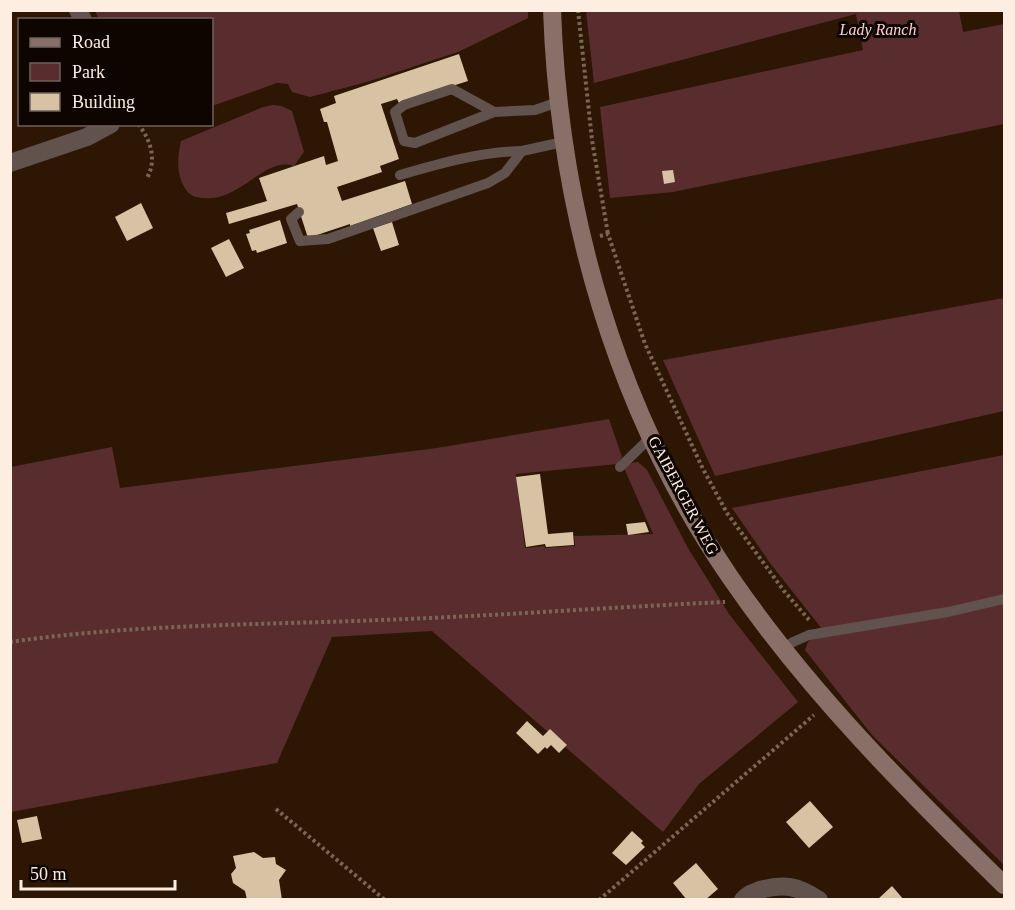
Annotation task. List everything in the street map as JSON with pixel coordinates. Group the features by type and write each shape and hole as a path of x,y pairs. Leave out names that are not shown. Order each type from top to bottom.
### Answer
{"street":[{"name":"GAIBERGER WEG","path":"552,10 563,142 582,240 613,344 651,437 703,535 747,601 783,649 828,703 904,785 1005,885"},
{"path":"10,163 87,137 107,126"},
{"path":"743,900 748,894 775,885 800,888 819,900"}],"lane":[{"path":"494,112 452,90 404,105 395,112 404,141 415,143 494,112 535,110 558,102"},
{"path":"400,175 467,156 495,152 522,152 563,142"},
{"path":"299,212 291,219 300,241 328,239 488,183 505,173 522,152"},
{"path":"620,466 651,437"},
{"path":"783,649 800,638 820,633 948,612 1005,599"}],"path":[{"path":"578,10 592,140 608,234 645,344 703,469 727,513 784,591 820,633"},
{"path":"140,126 152,150 152,164 147,178"},
{"path":"582,240 608,234"},
{"path":"10,642 107,631 399,620 747,601"},
{"path":"599,900 828,703"},
{"path":"276,809 385,900"}],"green space":[{"path":"528,10 528,18 458,52 370,81 310,97 292,92 288,84 277,83 213,106 213,18 98,18 95,11"},
{"name":"Lady Ranch","path":"586,11 959,11 963,32 1004,24 1004,124 673,192 610,198 600,107 863,50 856,14 594,83"},
{"path":"273,105 292,111 304,152 294,166 273,167 241,187 217,197 199,198 189,193 179,173 181,141"},
{"path":"1004,298 1004,411 715,476 663,360"},
{"path":"609,419 622,457 617,464 516,474 525,548 575,546 574,536 653,534 624,468 638,462 647,470 688,548 729,614 798,702 699,784 663,832 432,631 332,637 277,763 11,812 11,467 112,447 120,488 437,448"},
{"path":"1004,455 1004,865 872,735 805,650 808,642 822,629 770,563 732,508"}],"building":[{"path":"459,54 468,81 399,103 397,99 381,104 399,159 380,166 382,172 337,187 342,201 405,181 412,204 308,238 297,204 229,224 226,213 267,201 259,178 324,156 326,165 338,161 327,122 324,122 320,109 336,103 334,96"},
{"path":"673,170 675,182 664,184 662,171"},
{"path":"141,203 153,228 127,241 115,217"},
{"path":"280,220 287,243 257,253 256,250 252,251 246,234 250,233 249,230"},
{"path":"392,222 399,245 381,251 373,228"},
{"path":"229,239 244,268 226,277 211,248"},
{"path":"540,474 548,534 573,532 574,545 546,547 545,544 526,547 516,477"},
{"path":"645,522 649,532 628,535 626,524"},
{"path":"527,721 543,736 550,729 567,745 559,753 551,745 538,754 516,733"},
{"path":"810,801 833,827 809,848 786,822"},
{"path":"37,816 42,839 22,843 17,820"},
{"path":"632,831 643,841 641,843 645,847 626,865 612,853"},
{"path":"254,852 263,858 275,857 276,864 286,870 279,880 282,900 247,900 245,891 233,883 231,874 236,868 233,856"},
{"path":"696,863 718,889 705,900 687,900 673,883"},
{"path":"892,886 904,900 877,900"}]}
